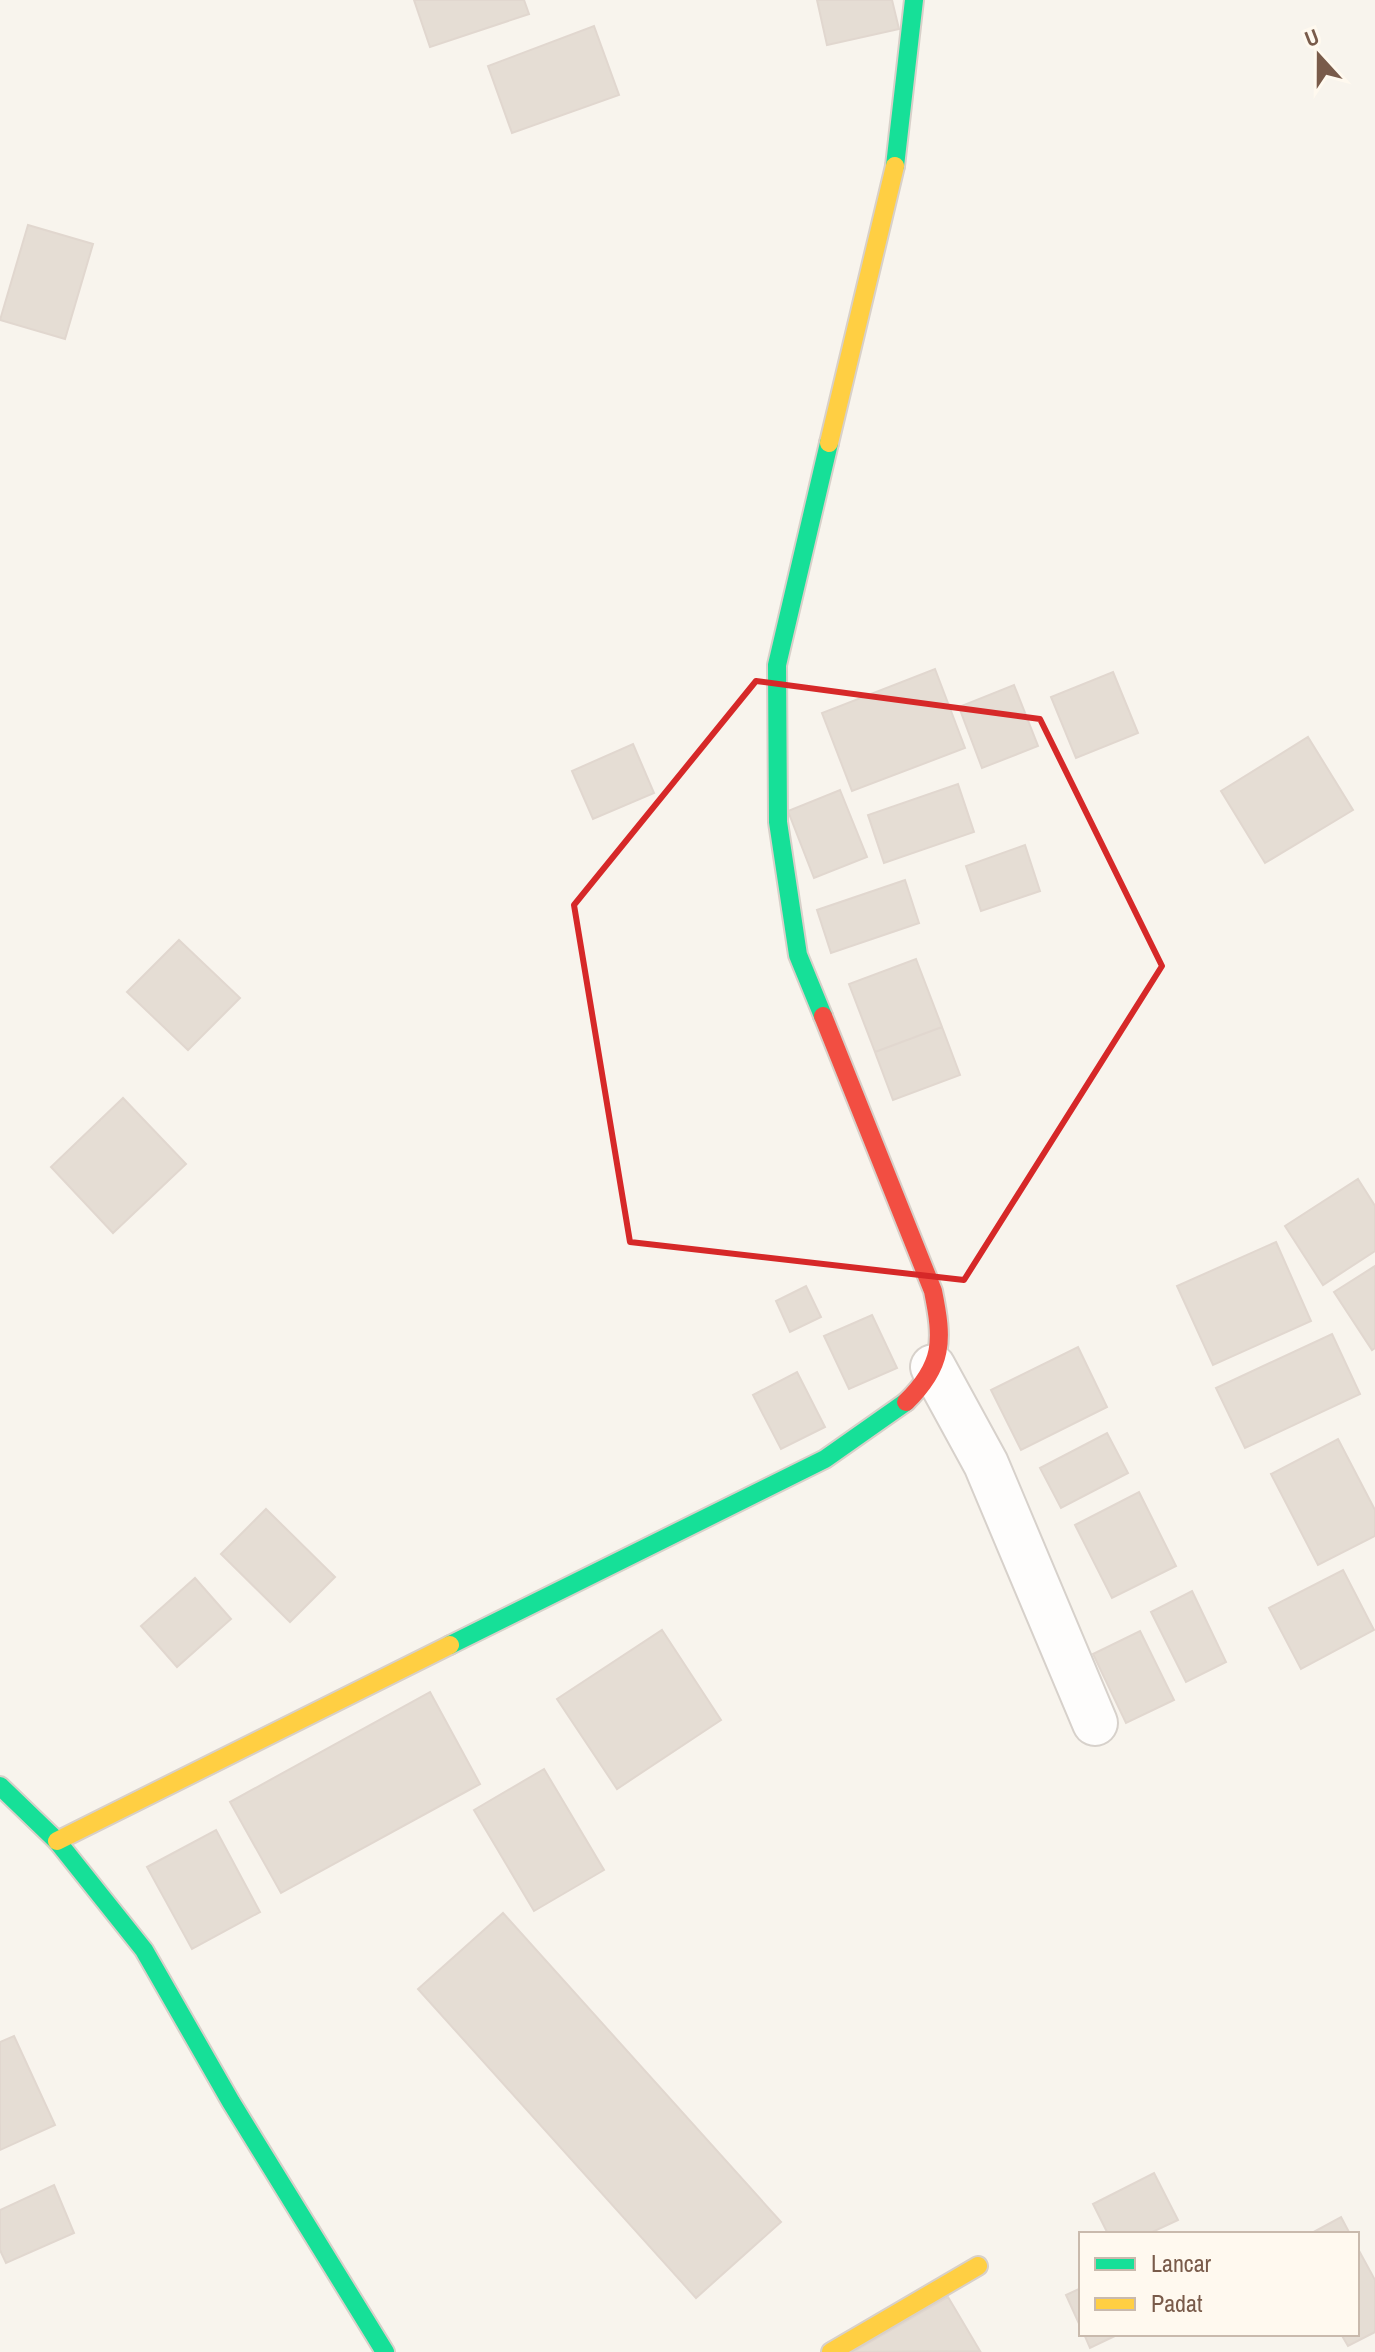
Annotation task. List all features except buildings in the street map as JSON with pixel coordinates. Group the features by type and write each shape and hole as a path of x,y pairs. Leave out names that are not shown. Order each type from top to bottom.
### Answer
{"street":[{"path":"57,1841 825,1459 900,1411 933,1367 941,1330 933,1291 798,955 778,822 777,665 895,167 914,0"},
{"path":"933,1367 986,1464 1095,1723"},
{"path":"0,1786 57,1841 144,1950 231,2102 385,2352"},
{"path":"831,2352 978,2266"}],"highlighted area":[{"path":"756,681 1040,719 1162,966 964,1280 630,1242 574,905"}],"traffic: fast":[{"path":"895,166 914,0"},
{"path":"823,1016 798,955 778,822 777,665 829,443"},
{"path":"450,1645 825,1459 906,1402"},
{"path":"0,1786 57,1841 144,1950 231,2102 385,2352"}],"traffic: slow":[{"path":"829,443 895,166"},
{"path":"57,1841 450,1645"},
{"path":"831,2352 978,2266"}],"traffic: jam":[{"path":"823,1016 933,1291 938,1351 928,1376 906,1402"}]}
